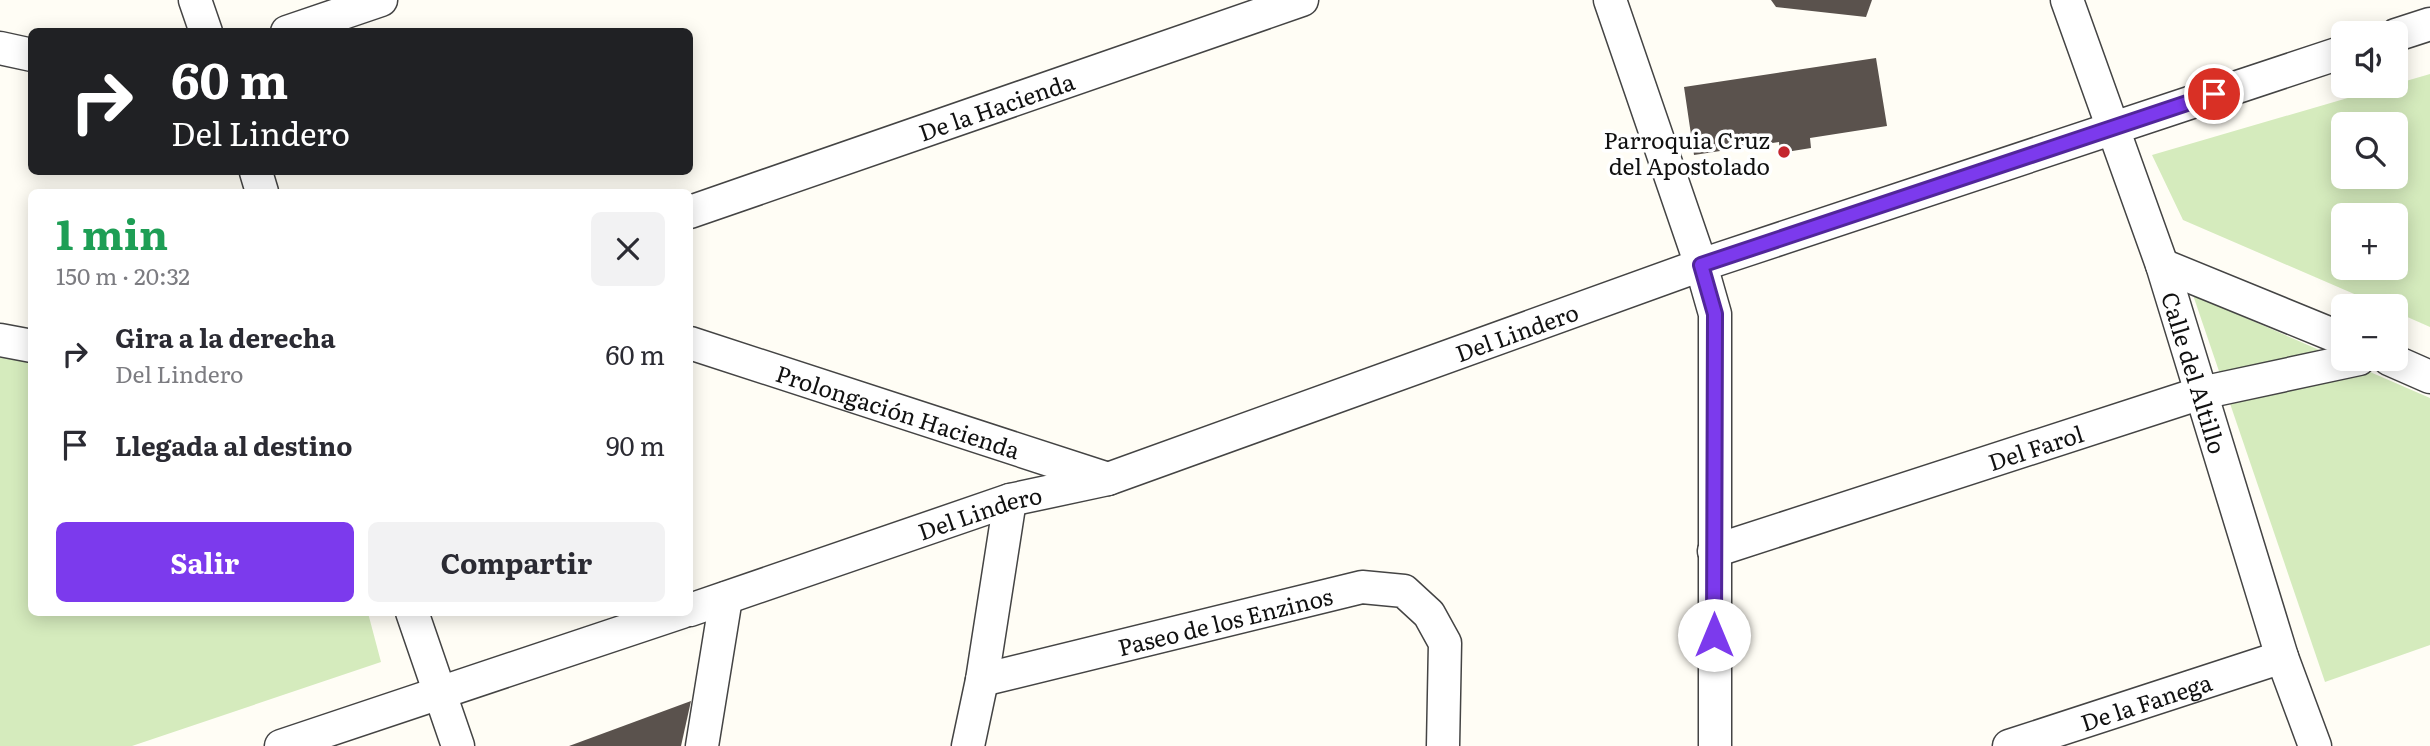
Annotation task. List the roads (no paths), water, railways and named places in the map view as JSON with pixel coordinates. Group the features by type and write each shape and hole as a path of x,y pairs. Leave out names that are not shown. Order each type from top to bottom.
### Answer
{"street":[{"path":"195,0 205,28"},
{"path":"299,28 381,0"},
{"name":"De la Hacienda","path":"693,211 1302,0"},
{"path":"1610,0 1701,265 1715,314 1715,746"},
{"name":"Calle del Altillo","path":"2067,0 2162,265 2282,657 2315,746"},
{"path":"2408,31 2430,24"},
{"path":"0,48 28,54"},
{"name":"Del Lindero","path":"693,609 1010,500 1108,479 1701,265 2331,56"},
{"path":"2162,265 2331,335"},
{"path":"0,340 28,345"},
{"name":"Prolongación Hacienda","path":"693,344 1108,479"},
{"name":"Del Farol","path":"1714,551 2201,393 2331,365"},
{"path":"2408,367 2430,377"},
{"path":"968,746 982,680 1010,500"},
{"name":"Paseo de los Enzinos","path":"982,680 1362,587 1404,591 1429,614 1445,643 1443,746"},
{"path":"702,746 726,598"},
{"path":"413,616 458,746"},
{"path":"281,746 670,616"},
{"name":"De la Fanega","path":"2009,746 2282,657"}],"place":[{"name":"Parroquia Cruz del Apostolado","path":"1784,152"}]}
